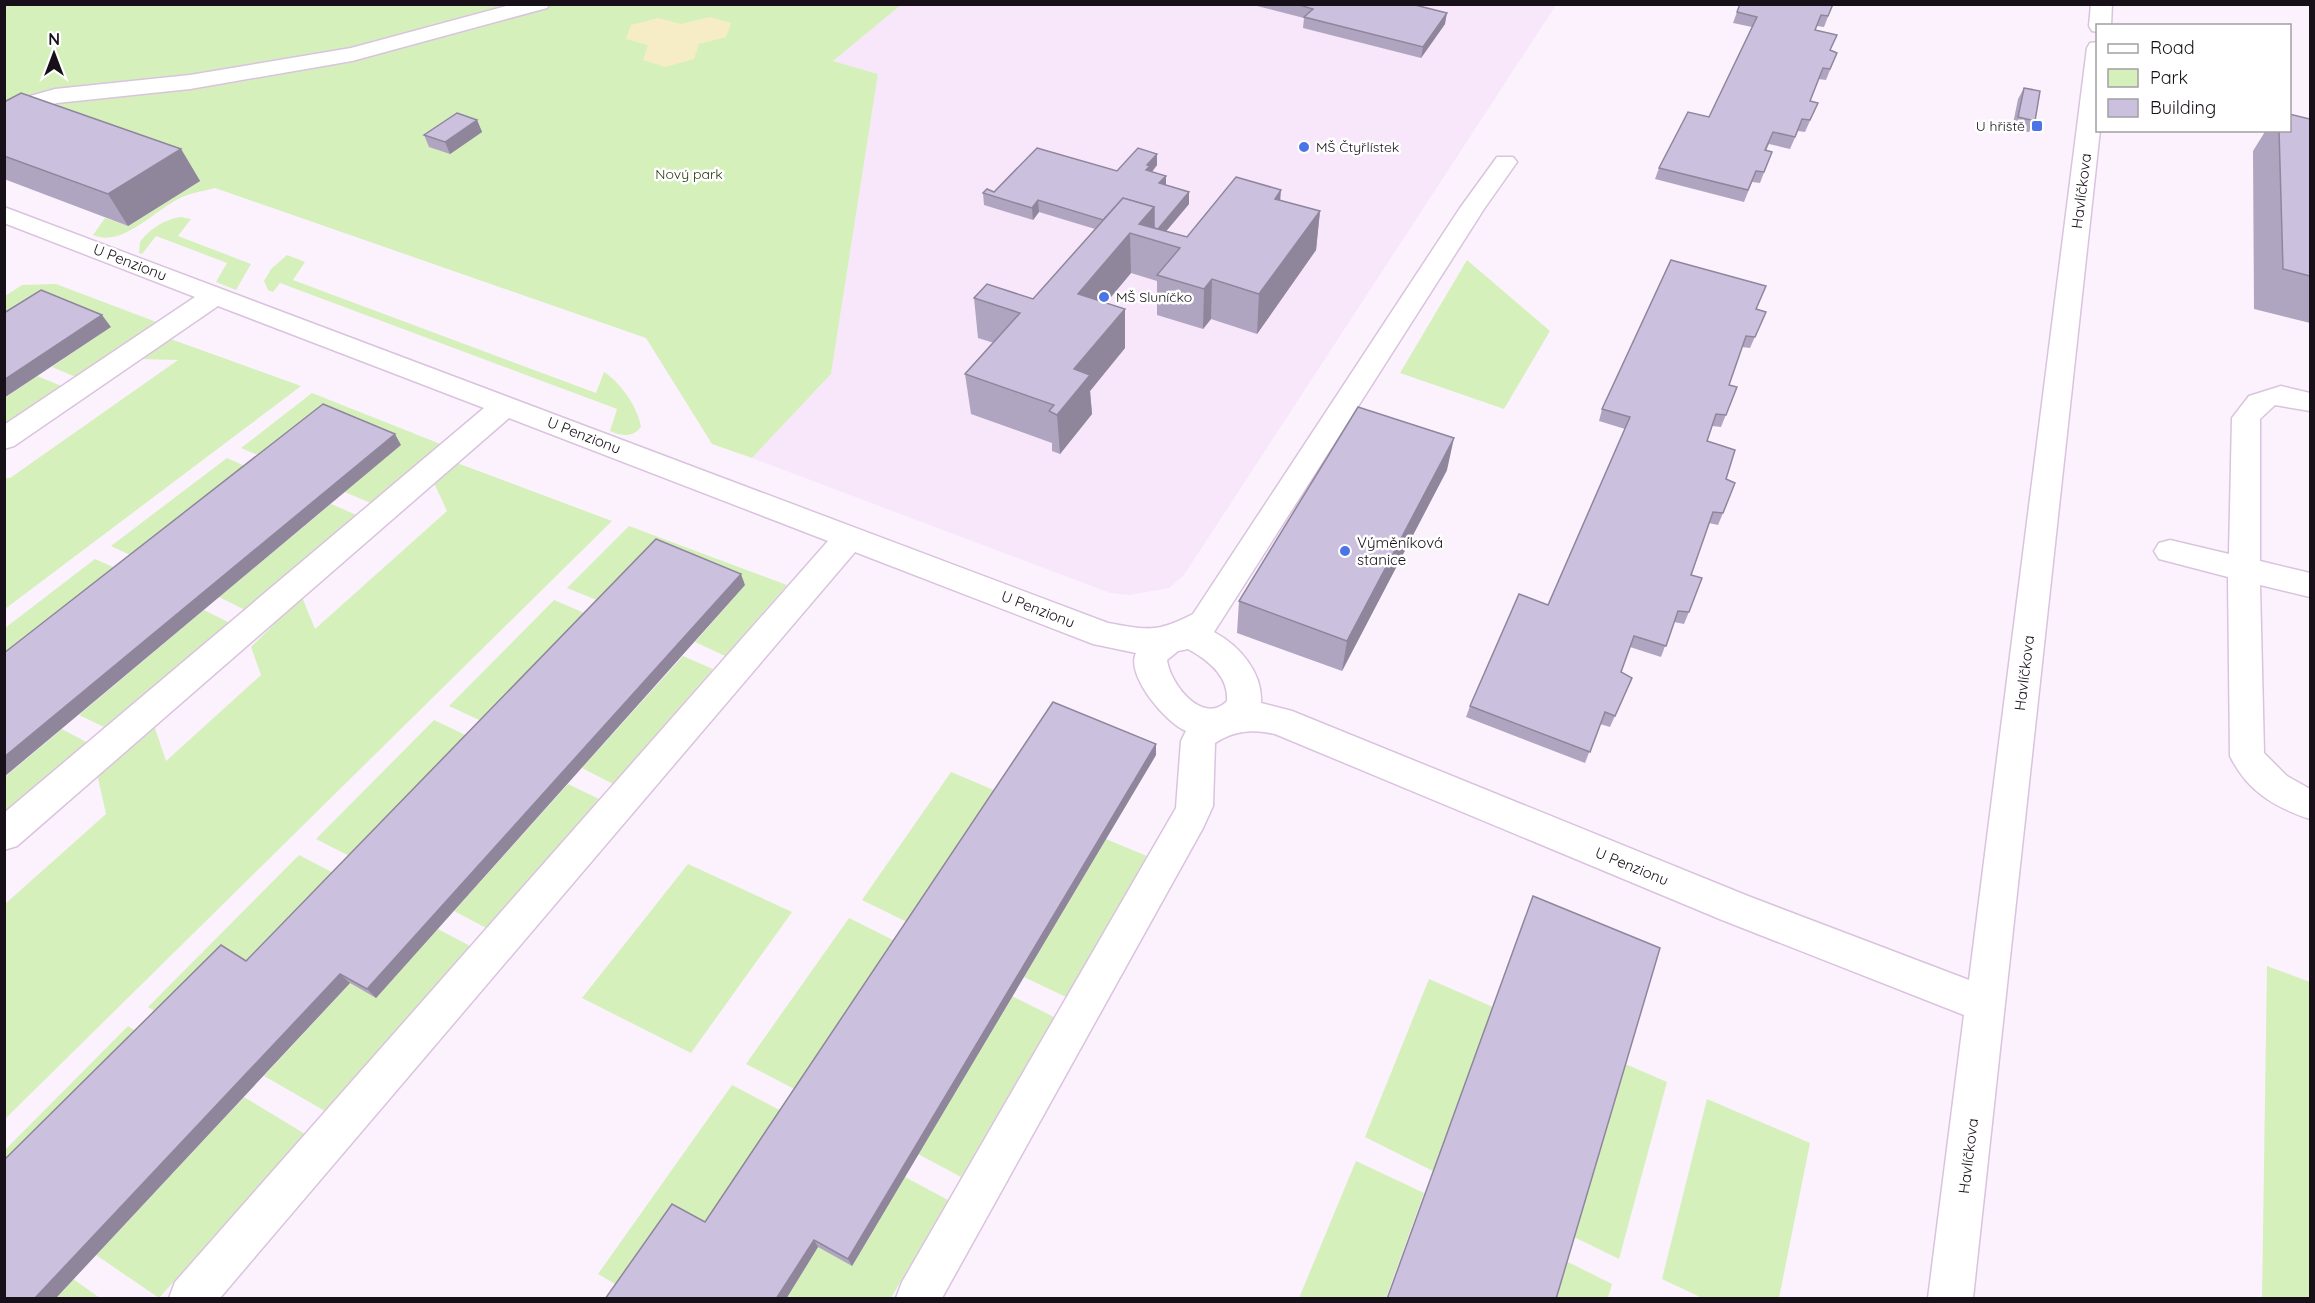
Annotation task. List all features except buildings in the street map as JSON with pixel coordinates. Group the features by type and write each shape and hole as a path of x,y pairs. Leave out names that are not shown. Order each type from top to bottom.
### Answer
{"street":[{"path":"4,116 24,105 55,96 190,82 352,54 540,4"},
{"path":"2100,24 2102,4"},
{"name":"Havlíčkova","path":"1951,1299 2096,57"},
{"path":"1280,721 1255,716 1207,724 1186,717 1155,678 1151,670 1150,657 1172,639 1204,623 1472,208 1505,162"},
{"name":"U Penzionu","path":"4,214 1105,635 1139,641 1172,639"},
{"path":"4,439 216,295"},
{"path":"2310,402 2292,397 2267,396 2256,403 2246,418 2244,569 2247,756 2256,771 2274,787 2310,804"},
{"path":"4,835 506,405"},
{"path":"191,1299 850,537"},
{"path":"2170,551 2310,585"},
{"path":"1172,639 1189,636 1209,643 1254,699 1280,721"},
{"path":"918,1299 1190,817 1195,806 1198,741 1202,734 1224,722 1244,706 1245,688"},
{"name":"U Penzionu","path":"1280,721 1735,908 1986,1005"}],"shaded area":[{"name":"MŠ Sluníčko","path":"901,5 1556,5 1184,575 1169,588 1130,595 1110,593 752,458 831,374 878,74 833,61"}],"green space":[{"name":"Nový park","path":"5,5 901,5 833,61 878,74 831,374 752,458 712,444 646,338 215,188 180,198 127,232 104,238 93,235 105,218 128,226 5,112"},
{"path":"181,217 191,219 178,236 251,264 236,290 216,282 227,263 156,236 142,254 139,253 140,242 148,233 163,222"},
{"path":"287,255 305,262 293,280 596,393 604,372 627,396 636,411 641,427 631,434 614,433 610,431 617,409 280,283 273,292 268,290 264,281 271,269"},
{"path":"1467,260 1550,331 1504,409 1400,373"},
{"path":"56,284 159,323 78,378 52,367 110,327 5,331 5,296 22,285"},
{"path":"168,338 301,386 5,609 5,478 10,478 178,360 137,359"},
{"path":"37,376 64,387 5,428 5,398"},
{"path":"312,393 443,445 373,504 241,448"},
{"path":"227,458 259,472 145,562 111,546"},
{"path":"457,463 612,521 5,1119 5,904 106,814 97,774 154,725 166,761 261,675 251,647 302,597 315,629 447,511 434,483"},
{"path":"331,504 359,516 247,611 219,597"},
{"path":"629,526 787,585 725,656 695,642 745,585 609,605 567,588"},
{"path":"95,559 129,574 5,674 5,628"},
{"path":"554,600 596,618 492,726 449,706"},
{"path":"204,610 232,624 108,729 79,715"},
{"path":"683,656 713,669 613,784 582,768"},
{"path":"434,720 478,741 361,862 316,839"},
{"path":"62,729 90,744 5,817 5,777"},
{"path":"951,772 1001,793 913,925 862,900"},
{"path":"568,784 599,799 486,928 454,911"},
{"path":"1106,839 1147,856 1066,997 1024,977"},
{"path":"299,855 345,879 257,971 168,1019 148,1007"},
{"path":"688,864 792,912 691,1053 582,998"},
{"path":"849,918 901,944 802,1093 746,1064"},
{"path":"438,929 470,946 325,1111 264,1076 350,983"},
{"path":"2267,966 2310,982 2310,1298 2262,1298"},
{"path":"1429,979 1493,1007 1433,1171 1365,1137"},
{"path":"1012,996 1054,1017 961,1177 918,1154"},
{"path":"128,1026 148,1039 5,1182 5,1150"},
{"path":"1623,1063 1667,1082 1619,1259 1572,1236"},
{"path":"732,1085 787,1114 710,1230 624,1289 598,1274"},
{"path":"244,1097 305,1134 159,1298 96,1255"},
{"path":"1707,1099 1810,1143 1779,1298 1702,1298 1662,1279"},
{"path":"1356,1161 1424,1193 1386,1298 1299,1298"},
{"path":"905,1177 948,1200 891,1298 785,1298 818,1247"},
{"path":"1564,1260 1612,1284 1608,1298 1553,1298"},
{"path":"73,1279 100,1298 55,1298"}],"sand":[{"path":"710,17 731,23 726,37 699,44 694,59 665,67 643,60 648,45 626,39 631,25 658,18 681,24"}],"place":[{"name":"U hřiště","path":"2037,126"},
{"name":"MŠ Čtyřlístek","path":"1304,147"},
{"name":"MŠ Sluníčko","path":"1104,297"},
{"name":"Výměníková stanice","path":"1345,551"}]}
